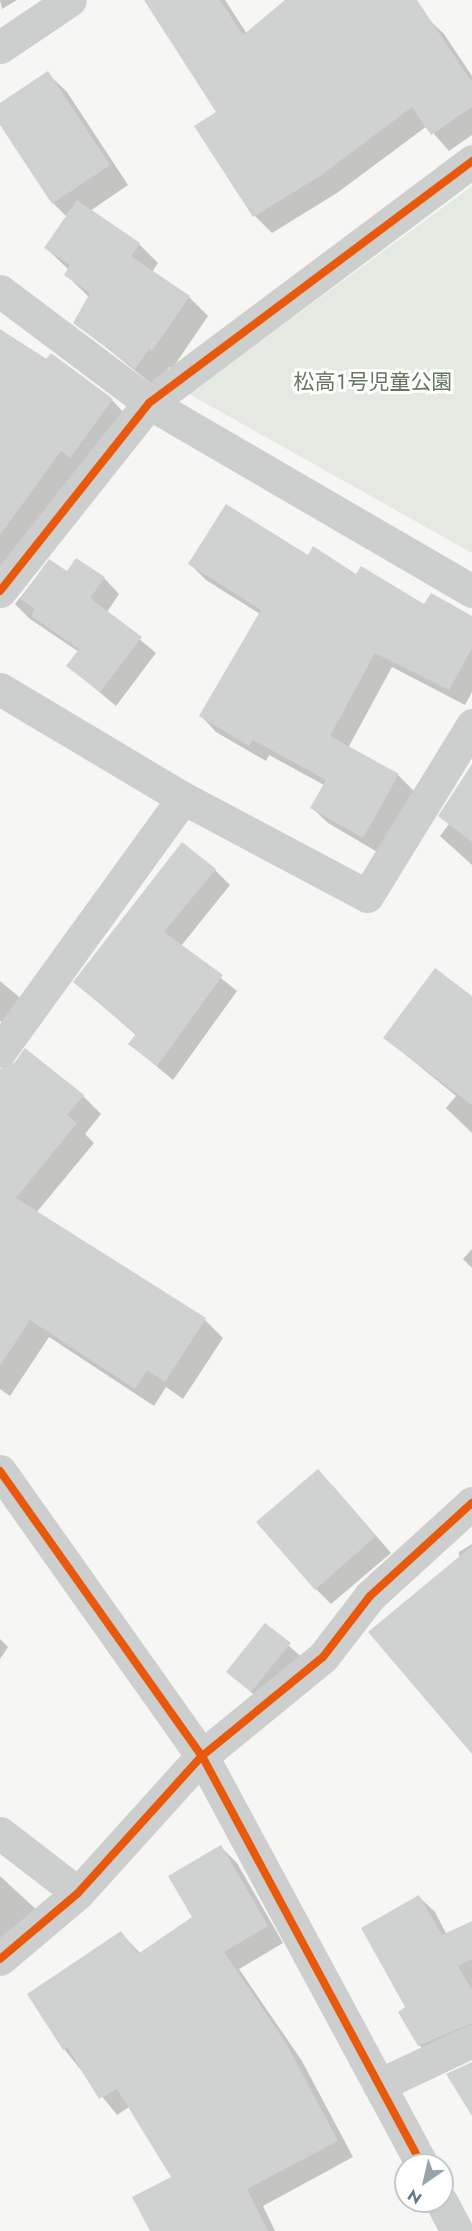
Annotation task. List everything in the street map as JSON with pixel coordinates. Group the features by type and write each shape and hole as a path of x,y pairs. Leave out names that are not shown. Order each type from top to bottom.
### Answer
{"street":[{"path":"0,47 70,0"},
{"path":"0,591 149,403 472,161"},
{"path":"0,291 149,403 472,591"},
{"path":"0,689 183,798 367,896 472,725"},
{"path":"0,1051 183,798"},
{"path":"0,1471 202,1756 416,2153"},
{"path":"0,1959 78,1893 202,1756 323,1657 370,1596 472,1503"},
{"path":"0,1833 78,1893"},
{"path":"379,2085 472,2041"},
{"path":"447,2213 457,2231"}],"green space":[{"name":"松高１号児童公園","path":"472,186 472,553 189,394"}],"building":[{"path":"144,0 220,0 243,35 285,0 417,0 472,82 472,107 431,135 412,107 320,176 253,217 194,126 216,112"},
{"path":"48,71 110,165 52,204 0,125 0,103"},
{"path":"77,200 140,243 131,256 190,296 152,351 149,349 135,369 73,323 90,293 64,275 70,265 44,248"},
{"path":"0,329 46,359 51,353 113,399 70,458 61,451 0,535"},
{"path":"226,504 308,555 313,546 356,574 361,566 424,604 431,593 472,616 472,648 449,690 375,653 330,736 399,774 363,838 310,808 326,780 253,740 249,746 199,716 261,610 188,564"},
{"path":"76,558 105,577 90,598 142,637 100,692 66,666 79,649 31,616 35,609 20,599 49,559 67,571"},
{"path":"472,764 472,842 438,816"},
{"path":"182,842 216,869 164,932 223,975 157,1066 128,1044 136,1034 73,982"},
{"path":"435,968 472,996 472,1105 383,1038"},
{"path":"25,1048 84,1095 67,1115 77,1123 16,1198 206,1318 165,1382 147,1370 135,1389 30,1320 0,1366 0,1069 15,1062"},
{"path":"318,1469 376,1536 315,1590 256,1522"},
{"path":"472,1546 472,1754 368,1632"},
{"path":"265,1623 291,1643 251,1692 226,1672"},
{"path":"221,1845 268,1926 224,1952 286,2043 338,2141 247,2189 268,2231 150,2231 132,2197 171,2177 117,2089 99,2099 67,2047 63,2050 27,1994 121,1931 138,1954 192,1917 168,1876"},
{"path":"419,1895 442,1935 472,1921 472,1959 458,1966 472,1990 472,2023 418,2046 398,2012 405,2007 361,1928"},
{"path":"472,2062 472,2116 446,2074"}],"cycle path":[{"path":"0,591 149,403 472,161"},
{"path":"0,1471 202,1756 416,2153"},
{"path":"0,1959 78,1893 202,1756 323,1657 370,1596 472,1503"}]}
